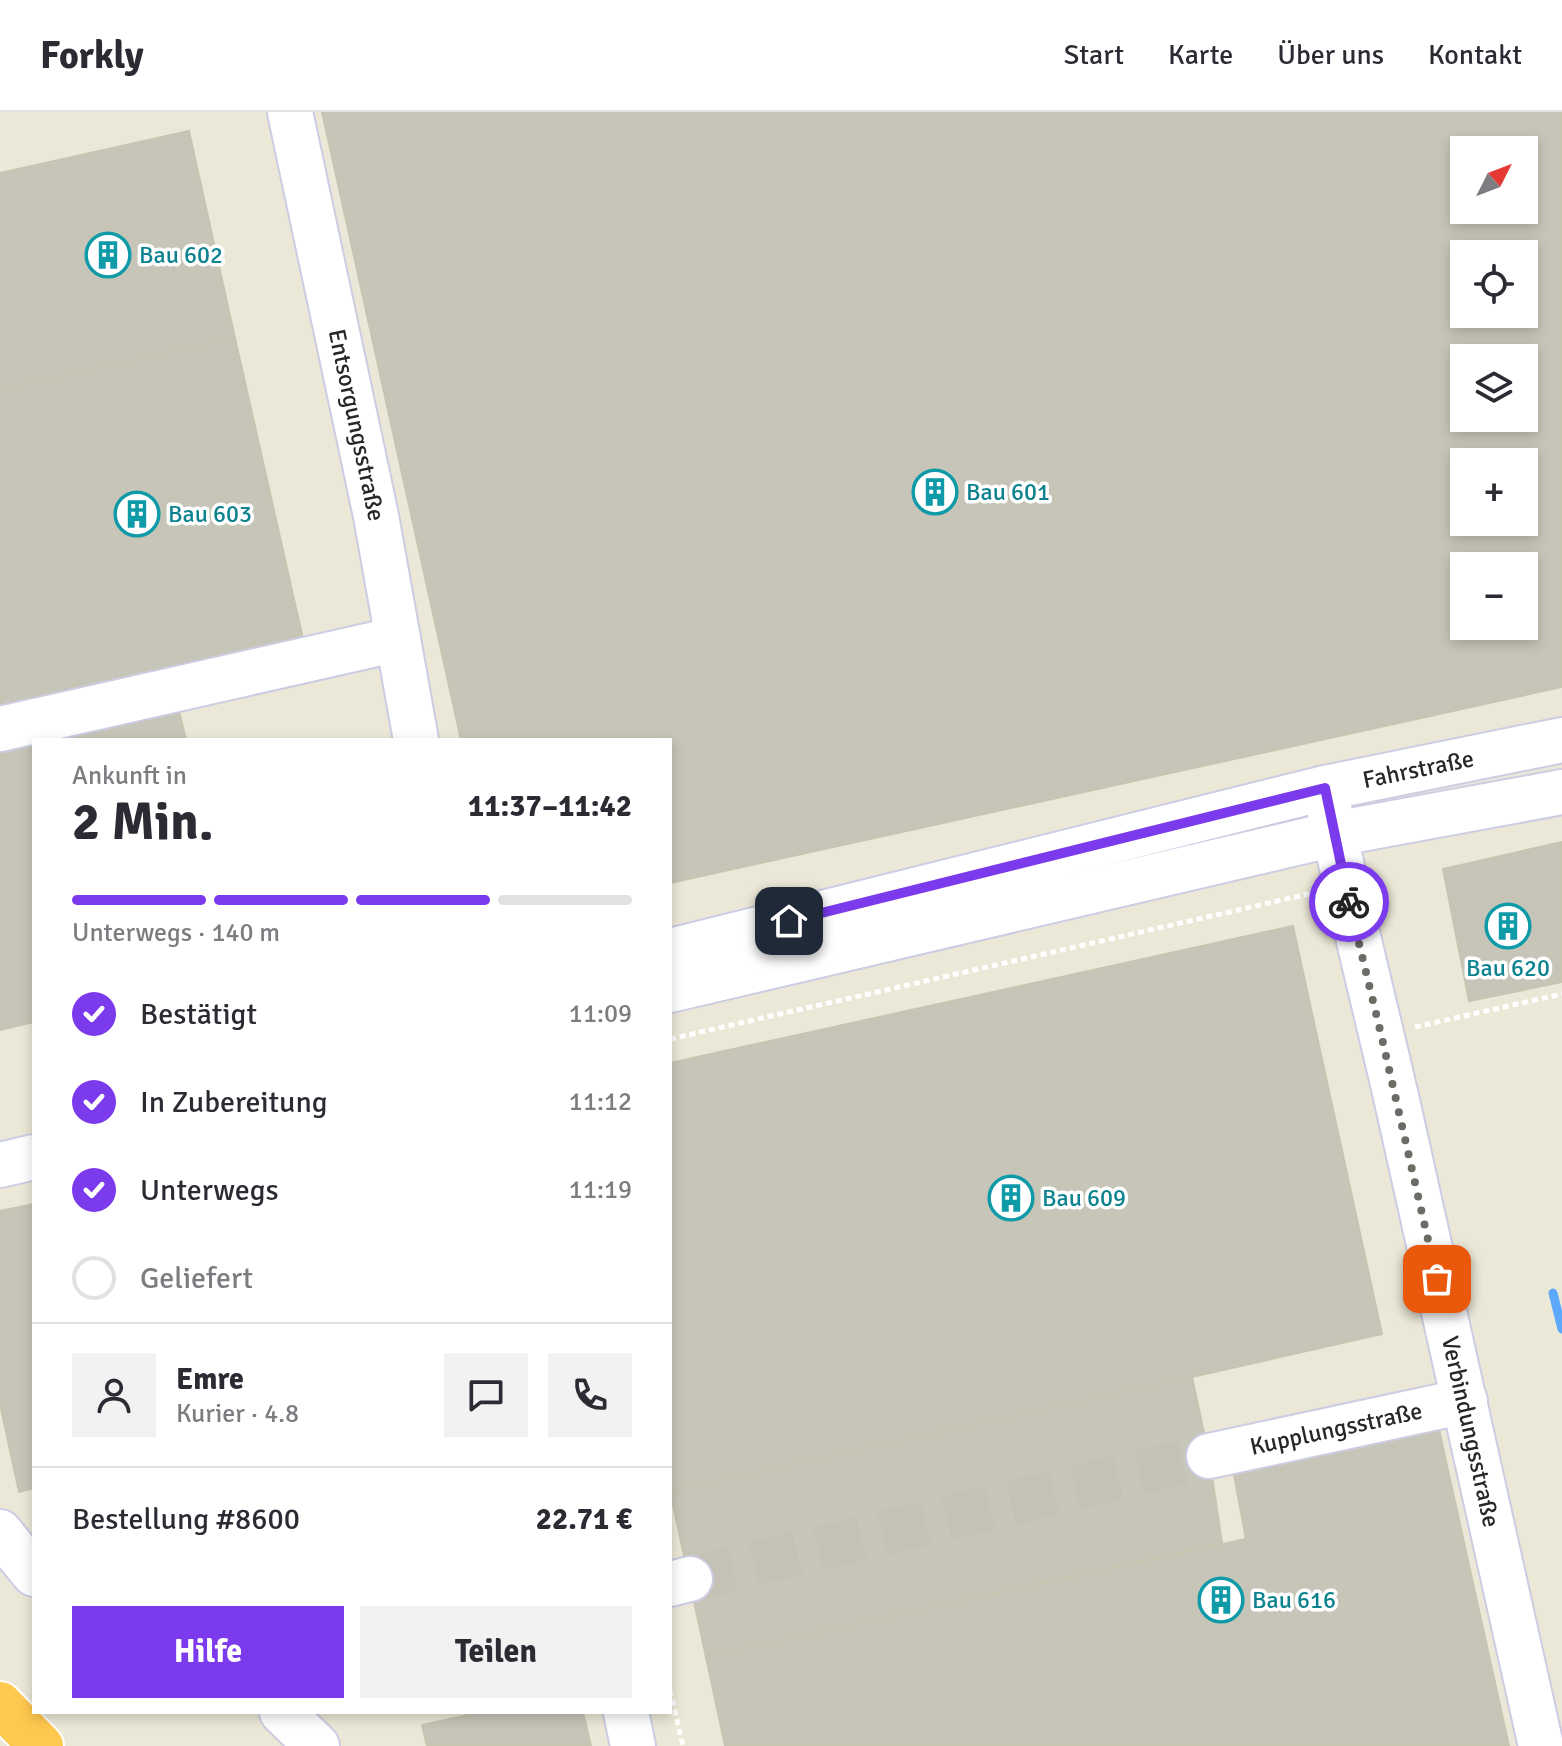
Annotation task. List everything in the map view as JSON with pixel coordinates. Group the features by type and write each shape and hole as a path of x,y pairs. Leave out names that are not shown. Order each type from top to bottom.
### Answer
{"highway":[{"path":"0,1704 41,1746"}],"lane":[{"name":"Entsorgungsstraße","path":"290,112 376,516 416,738"},
{"path":"0,729 398,639"},
{"name":"Fahrstraße","path":"672,951 1325,788 1562,740"},
{"name":"Verbindungsstraße","path":"1325,788 1541,1746"},
{"name":"Fahrstraße","path":"672,990 1334,834 1562,792"},
{"path":"0,1165 32,1157"},
{"name":"Kupplungsstraße","path":"1209,1456 1465,1401"},
{"path":"284,1714 317,1746"},
{"path":"626,1714 633,1746"}],"path":[{"path":"672,1039 1345,886"},
{"path":"1381,1034 1562,994"},
{"path":"672,1699 683,1746"}],"building":[{"name":"Bau 601","path":"322,112 1562,112 1562,687 672,883 672,738 461,738"},
{"name":"Bau 602","path":"189,131 235,338 0,390 0,173"},
{"name":"Bau 603","path":"235,338 303,639 0,706 0,390"},
{"path":"177,702 186,738 32,738 32,1022 0,1030 0,742"},
{"name":"Bau 620","path":"1562,842 1562,982 1469,1001 1443,869"},
{"name":"Bau 609","path":"1293,926 1382,1334 672,1491 672,1063"},
{"path":"32,1204 32,1489 19,1492 0,1404 0,1211"},
{"path":"1192,1377 1209,1456 1222,1543 706,1657 672,1491"},
{"name":"Bau 616","path":"1438,1425 1509,1746 725,1746 706,1657 1246,1539 1233,1470"},
{"path":"472,1714 583,1714 591,1746 427,1746 422,1725"}],"waterway":[{"path":"1553,1293 1562,1329"}],"tunnel":[{"path":"690,1579 1209,1456"}],"way so far":[{"path":"1349,902 1437,1279"}],"place":[{"name":"Bau 602","path":"108,255"},
{"name":"Bau 601","path":"935,492"},
{"name":"Bau 603","path":"137,514"},
{"name":"Bau 620","path":"1508,926"},
{"name":"Bau 609","path":"1011,1198"},
{"name":"Bau 616","path":"1221,1600"}],"route":[{"path":"789,921 1325,788 1349,902"}]}
